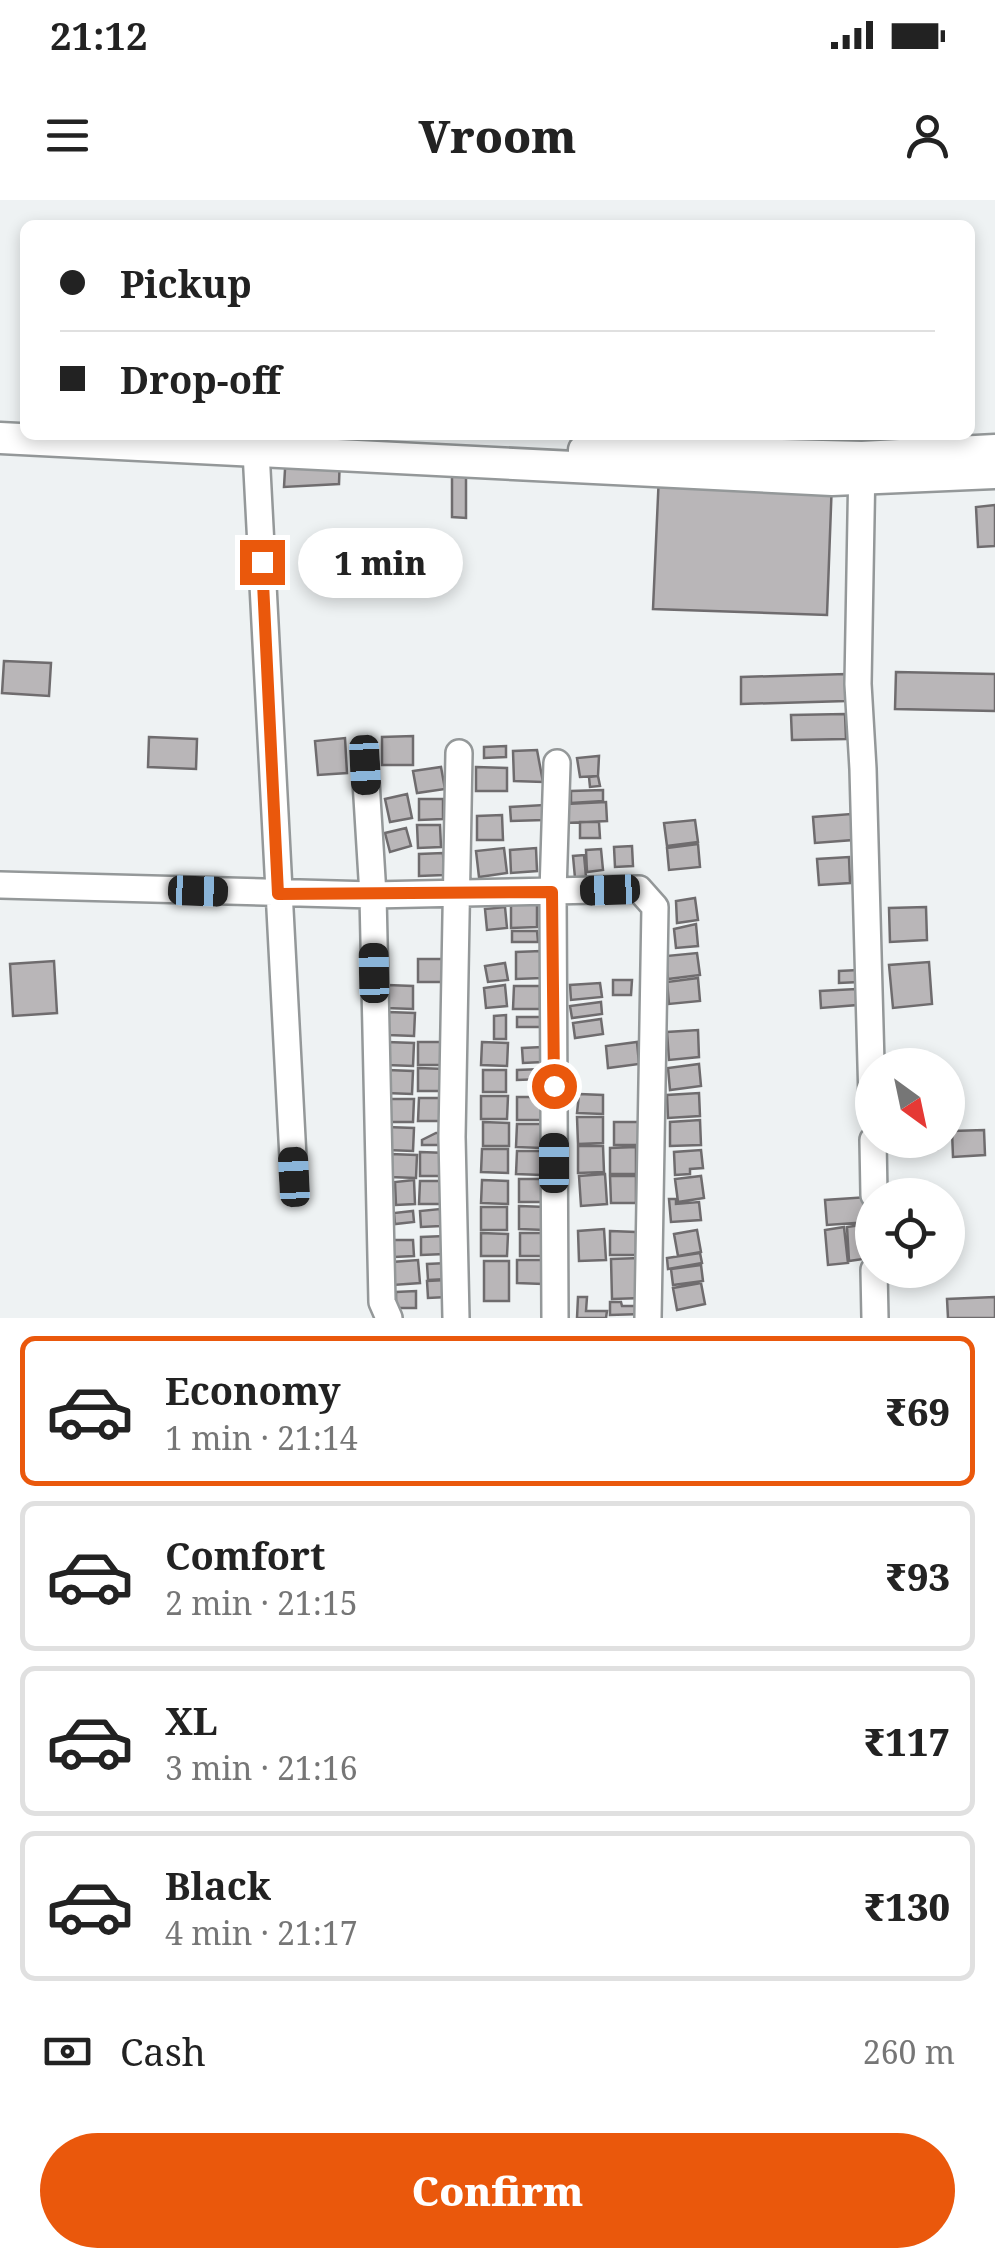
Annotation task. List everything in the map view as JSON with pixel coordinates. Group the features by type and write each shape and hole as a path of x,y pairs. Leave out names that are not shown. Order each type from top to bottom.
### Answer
{"street":[{"path":"103,440 995,473"},
{"path":"388,440 562,459"},
{"path":"257,443 294,1177"},
{"path":"862,468 995,450"},
{"path":"862,468 858,684 864,769 871,1048"},
{"path":"456,1318 452,1137 459,753"},
{"path":"555,1318 552,892 557,763"},
{"path":"365,765 373,895 382,1302 389,1318"},
{"path":"0,884 373,895 639,889 655,906 648,1318"},
{"path":"874,1288 875,1318"}],"building":[{"path":"286,452 340,455 339,484 284,487"},
{"path":"452,473 466,475 466,518 452,517"},
{"path":"659,474 832,480 827,615 653,609"},
{"path":"995,505 995,546 978,547 976,507"},
{"path":"4,661 51,663 49,696 2,693"},
{"path":"896,672 995,674 995,711 895,709"},
{"path":"846,674 846,701 741,704 741,677"},
{"path":"845,714 846,739 792,740 791,715"},
{"path":"413,736 413,765 382,765 382,737"},
{"path":"149,737 197,739 196,769 148,767"},
{"path":"345,738 347,773 318,775 315,741"},
{"path":"506,746 506,757 484,758 484,747"},
{"path":"537,750 543,782 514,781 513,751"},
{"path":"599,756 598,776 580,777 577,758"},
{"path":"441,767 445,789 417,793 413,771"},
{"path":"476,767 507,768 507,791 476,791"},
{"path":"598,776 600,786 590,787 589,777"},
{"path":"603,790 603,801 571,803 571,791"},
{"path":"407,794 412,818 390,822 385,799"},
{"path":"419,799 443,799 443,819 419,820"},
{"path":"606,802 607,821 566,823 566,804"},
{"path":"544,805 544,820 511,821 510,807"},
{"path":"851,814 853,840 815,843 813,817"},
{"path":"502,815 503,840 477,840 477,816"},
{"path":"695,820 698,842 667,846 664,823"},
{"path":"580,822 599,822 600,838 580,838"},
{"path":"417,825 440,825 441,847 418,848"},
{"path":"406,828 411,846 390,852 385,833"},
{"path":"698,844 700,867 669,870 667,848"},
{"path":"632,846 633,866 615,867 614,847"},
{"path":"504,848 507,873 479,877 476,851"},
{"path":"536,848 537,871 511,873 510,850"},
{"path":"601,849 603,870 587,872 586,850"},
{"path":"443,853 444,875 419,876 419,854"},
{"path":"584,855 586,877 575,878 573,856"},
{"path":"849,857 850,883 819,885 817,859"},
{"path":"695,898 698,920 677,923 676,901"},
{"path":"537,900 537,927 511,928 511,901"},
{"path":"505,907 507,928 487,930 485,909"},
{"path":"926,907 927,940 890,942 889,908"},
{"path":"696,924 698,946 676,948 674,929"},
{"path":"512,931 537,931 538,942 512,942"},
{"path":"541,951 542,978 516,979 516,952"},
{"path":"697,953 700,975 668,979 666,956"},
{"path":"418,959 444,959 444,982 418,982"},
{"path":"54,961 57,1013 13,1016 10,964"},
{"path":"929,962 932,1004 893,1008 889,965"},
{"path":"505,963 508,980 488,982 485,966"},
{"path":"858,970 859,982 839,983 839,971"},
{"path":"698,978 700,1001 669,1004 667,982"},
{"path":"613,980 632,980 631,995 613,995"},
{"path":"600,983 602,997 571,1000 570,985"},
{"path":"387,985 413,986 413,1009 386,1008"},
{"path":"505,985 507,1006 486,1008 484,988"},
{"path":"514,986 540,986 540,1009 513,1009"},
{"path":"856,989 857,1005 821,1008 820,991"},
{"path":"601,1002 602,1014 572,1018 570,1006"},
{"path":"388,1012 415,1013 414,1036 388,1035"},
{"path":"506,1015 506,1039 494,1039 494,1016"},
{"path":"517,1017 543,1017 543,1027 517,1027"},
{"path":"601,1019 603,1034 575,1038 573,1023"},
{"path":"698,1030 699,1057 669,1060 667,1032"},
{"path":"387,1042 414,1043 413,1066 387,1065"},
{"path":"418,1042 445,1042 445,1065 418,1065"},
{"path":"482,1042 508,1043 507,1066 481,1065"},
{"path":"637,1042 639,1064 608,1068 606,1046"},
{"path":"542,1047 543,1062 523,1063 522,1048"},
{"path":"699,1064 701,1086 670,1090 668,1068"},
{"path":"418,1068 445,1069 444,1091 418,1091"},
{"path":"542,1069 543,1079 517,1080 517,1070"},
{"path":"387,1070 413,1071 412,1094 386,1093"},
{"path":"483,1070 506,1070 506,1092 483,1092"},
{"path":"699,1093 700,1116 668,1118 667,1095"},
{"path":"579,1094 603,1095 603,1114 577,1113"},
{"path":"481,1096 508,1096 507,1119 481,1119"},
{"path":"517,1097 544,1097 543,1120 517,1120"},
{"path":"419,1098 445,1098 445,1121 418,1121"},
{"path":"387,1099 414,1099 413,1122 387,1122"},
{"path":"577,1117 603,1117 603,1143 578,1144"},
{"path":"700,1120 701,1145 670,1146 670,1122"},
{"path":"483,1122 509,1123 509,1146 483,1146"},
{"path":"614,1122 640,1122 640,1145 614,1145"},
{"path":"517,1124 543,1124 542,1148 516,1147"},
{"path":"387,1127 414,1128 413,1151 387,1150"},
{"path":"984,1130 985,1155 965,1156 965,1131"},
{"path":"445,1133 445,1145 422,1145 422,1140"},
{"path":"578,1146 603,1146 604,1172 578,1173"},
{"path":"636,1147 636,1174 610,1174 610,1148"},
{"path":"482,1149 508,1149 508,1173 481,1172"},
{"path":"701,1150 703,1168 675,1175 674,1152"},
{"path":"517,1151 543,1151 542,1175 516,1174"},
{"path":"420,1152 447,1153 446,1176 420,1176"},
{"path":"390,1154 417,1155 416,1178 390,1177"},
{"path":"605,1174 607,1204 581,1206 579,1176"},
{"path":"610,1176 636,1176 636,1203 611,1203"},
{"path":"701,1176 704,1198 678,1202 675,1179"},
{"path":"519,1179 545,1179 545,1202 519,1202"},
{"path":"414,1180 415,1204 396,1205 395,1182"},
{"path":"482,1180 508,1181 508,1204 481,1203"},
{"path":"420,1181 446,1181 446,1204 419,1204"},
{"path":"855,1198 855,1223 827,1225 825,1200"},
{"path":"669,1199 676,1199 676,1204 699,1202 701,1220 671,1222"},
{"path":"519,1206 546,1207 545,1230 519,1229"},
{"path":"481,1207 507,1207 507,1230 481,1230"},
{"path":"440,1209 441,1226 421,1227 420,1211"},
{"path":"413,1211 414,1222 395,1224 394,1213"},
{"path":"855,1226 855,1260 849,1261 847,1227"},
{"path":"844,1227 848,1263 828,1265 825,1230"},
{"path":"604,1229 606,1260 579,1261 578,1231"},
{"path":"697,1230 701,1252 678,1256 674,1234"},
{"path":"610,1231 636,1232 636,1255 610,1255"},
{"path":"481,1233 508,1234 507,1256 481,1256"},
{"path":"520,1233 546,1233 546,1256 520,1256"},
{"path":"445,1236 445,1254 421,1255 421,1237"},
{"path":"393,1240 413,1240 414,1256 394,1257"},
{"path":"700,1253 702,1263 668,1269 667,1258"},
{"path":"640,1258 642,1298 612,1299 611,1259"},
{"path":"418,1260 420,1283 393,1285 392,1262"},
{"path":"517,1260 544,1260 543,1284 517,1283"},
{"path":"484,1261 509,1261 509,1301 484,1301"},
{"path":"447,1263 448,1279 428,1280 427,1264"},
{"path":"701,1265 703,1281 673,1285 671,1269"},
{"path":"447,1280 447,1297 428,1298 427,1281"},
{"path":"701,1283 705,1304 677,1310 673,1288"},
{"path":"416,1291 416,1308 396,1308 396,1292"},
{"path":"578,1297 587,1297 586,1311 607,1311 606,1318 577,1318"},
{"path":"995,1297 995,1318 948,1318 947,1299"},
{"path":"610,1302 642,1306 642,1314 610,1315"}],"route":[{"path":"262,562 278,894 552,892 554,1086"}]}
